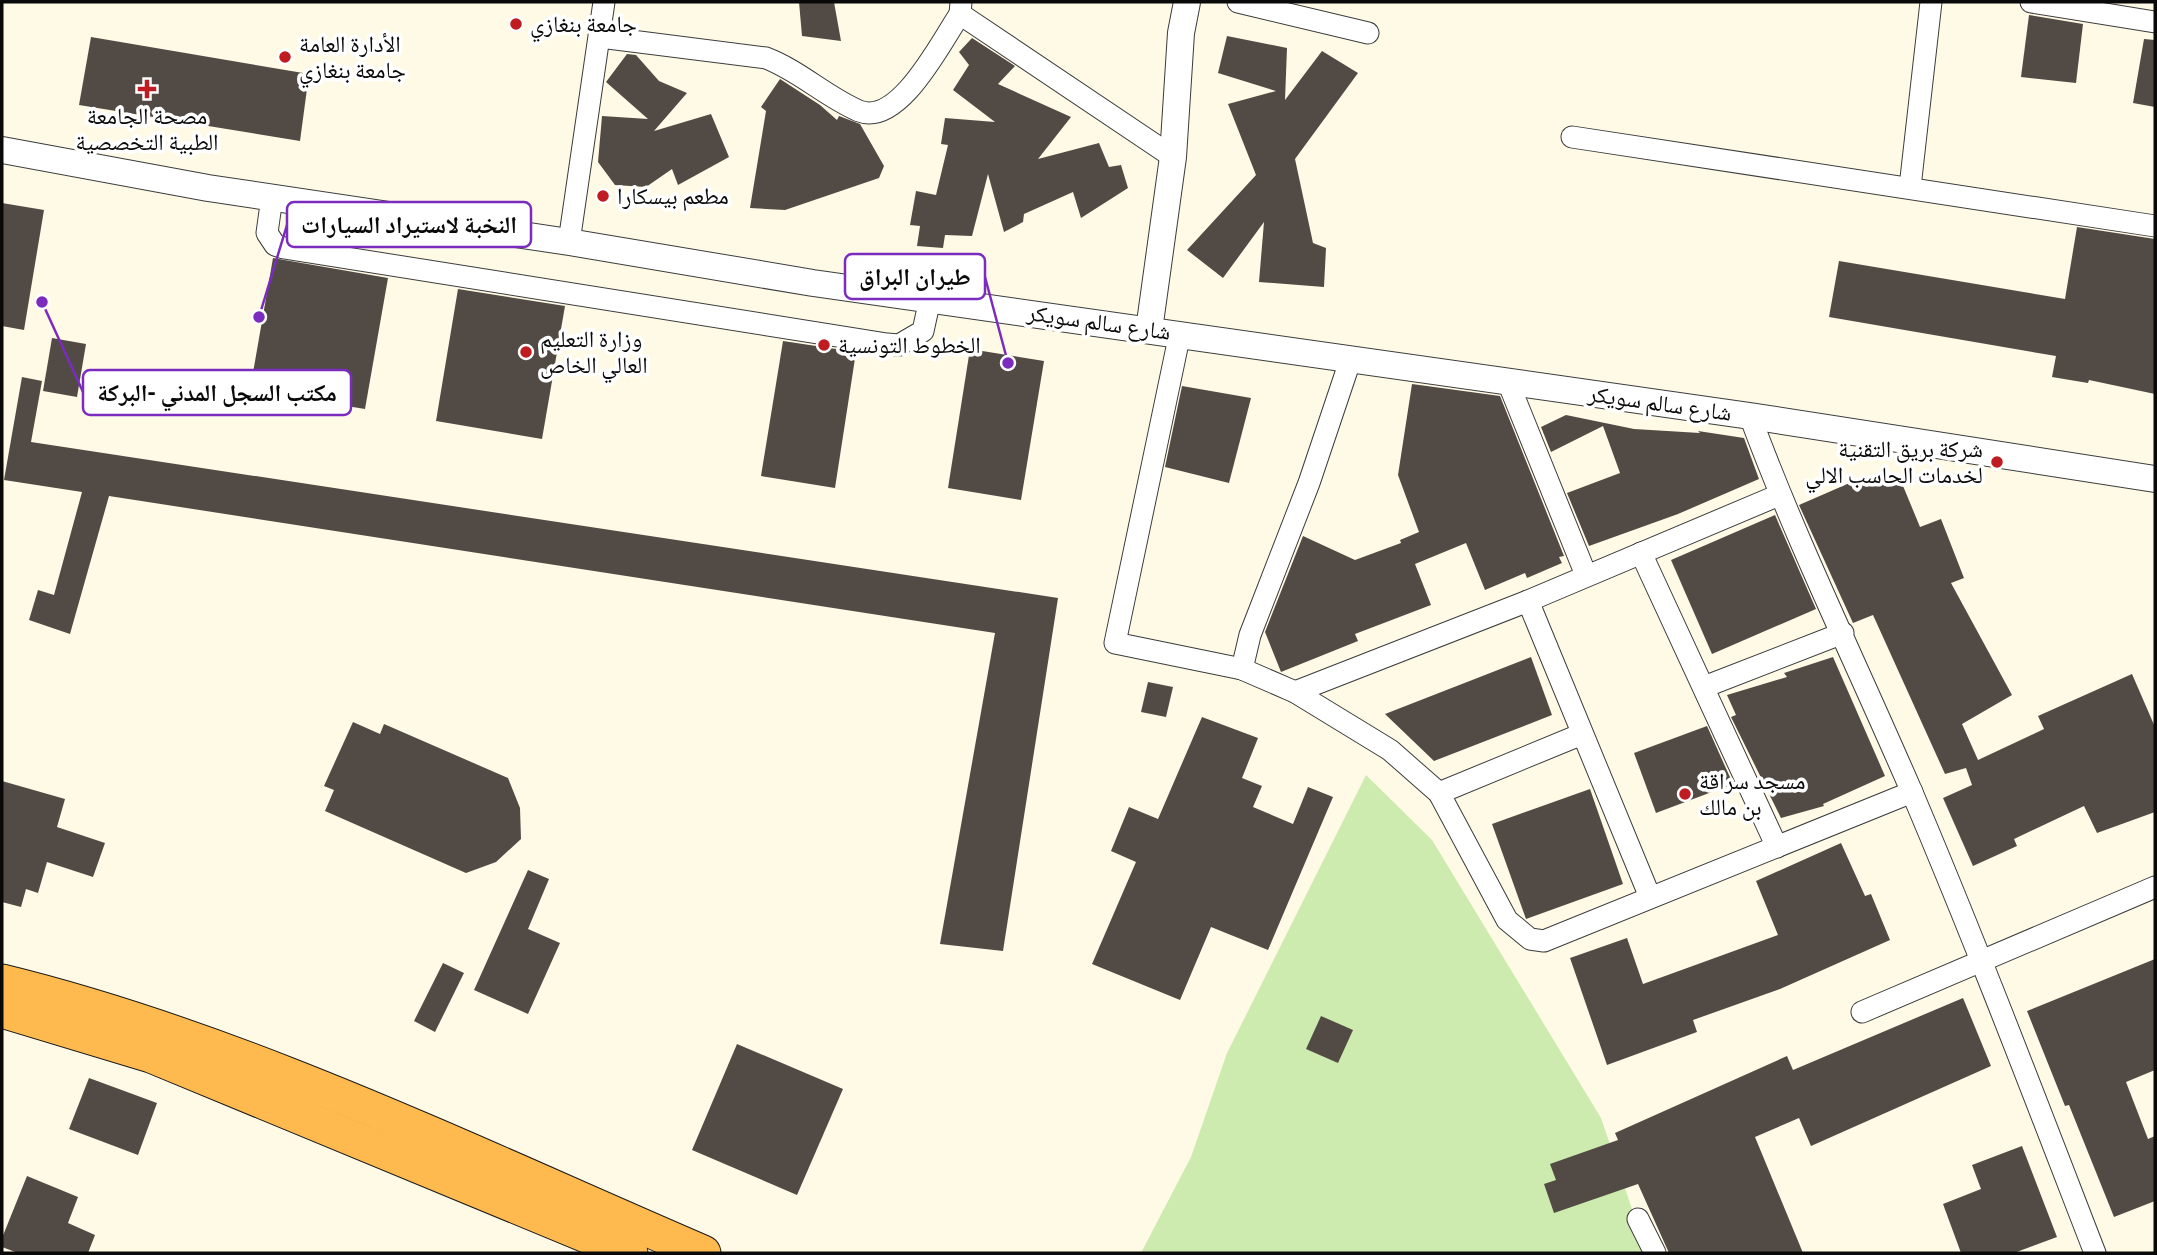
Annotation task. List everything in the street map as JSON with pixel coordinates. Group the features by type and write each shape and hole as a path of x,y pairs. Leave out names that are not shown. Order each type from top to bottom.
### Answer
{"highway":[{"path":"2,982 112,1010 322,1090 703,1253"},
{"path":"2,1010 151,1055 630,1253"}],"street":[{"path":"569,242 604,2"},
{"path":"1149,330 1173,157 1179,46 1187,2"},
{"path":"1238,2 1368,33"},
{"path":"1910,187 1931,2"},
{"path":"2031,2 2155,22"},
{"path":"600,37 766,58 787,66 858,110 872,115 888,110 909,89 961,8 1173,157"},
{"path":"1572,138 2155,226"},
{"name":"شارع سالم سويكر","path":"2,150 271,197 930,299 1750,416 2155,479"},
{"path":"271,197 267,233 275,245 284,248 887,344 899,345 923,331 930,299"},
{"path":"1180,333 1115,643 1242,669 1295,692 1390,750 1439,793 1507,920 1530,939 1544,941 1912,792"},
{"path":"1242,669 1251,635 1309,483 1350,361"},
{"path":"1508,382 1586,575"},
{"path":"1750,416 1779,495 1843,633 1982,961 2095,1253"},
{"path":"1295,692 1528,601 1779,495"},
{"path":"1641,553 1777,847"},
{"path":"1528,601 1650,897"},
{"path":"1704,687 1843,633"},
{"path":"1439,793 1582,734"},
{"path":"1862,1012 2155,887"},
{"path":"1639,1219 1655,1253"}],"green space":[{"path":"1366,775 1432,840 1601,1118 1647,1253 1141,1253 1191,1157 1227,1053"}],"building":[{"path":"799,2 834,2 841,41 802,36"},
{"path":"2029,15 2083,24 2076,83 2021,77"},
{"path":"1227,36 1287,48 1285,100 1322,51 1358,73 1295,159 1313,243 1326,248 1324,287 1259,282 1264,222 1223,278 1187,250 1256,175 1228,104 1276,91 1218,73"},
{"path":"91,37 309,74 300,141 79,105"},
{"path":"972,38 1015,66 998,84 1071,117 1038,159 1099,143 1109,167 1121,165 1128,188 1081,218 1073,192 1024,214 1023,222 1004,232 988,174 972,236 945,235 943,248 917,246 920,226 910,225 916,191 936,195 948,145 941,144 945,118 995,122 953,90 969,65 959,52"},
{"path":"2144,39 2155,40 2155,107 2133,103"},
{"path":"627,54 636,55 659,81 687,93 654,131 711,114 729,157 678,185 672,169 646,187 615,185 598,162 602,116 648,119 606,82"},
{"path":"780,79 820,105 837,120 839,116 860,124 884,166 879,178 785,210 750,208 766,111 761,107"},
{"path":"2,203 44,210 24,330 2,326"},
{"path":"2077,227 2155,239 2155,394 2089,380 2088,383 2052,377 2056,356 1829,317 1839,261 2065,299"},
{"path":"273,258 388,278 365,409 250,390"},
{"path":"458,289 565,306 542,439 436,421"},
{"path":"52,338 86,344 77,397 43,391"},
{"path":"783,341 856,352 835,488 761,476"},
{"path":"970,349 1044,361 1021,500 948,488"},
{"path":"22,377 42,381 31,442 1058,598 1003,951 940,944 995,633 109,496 70,634 29,620 38,590 54,595 82,492 4,480"},
{"path":"1412,384 1500,396 1564,556 1559,557 1562,563 1527,578 1525,573 1485,590 1466,543 1415,564 1431,605 1355,634 1358,641 1281,672 1265,632 1303,536 1355,560 1401,543 1400,540 1419,532 1398,475"},
{"path":"1182,386 1251,398 1229,483 1165,467"},
{"path":"1566,415 1634,429 1700,433 1698,431 1744,438 1759,479 1678,514 1589,546 1567,493 1620,473 1603,426 1551,452 1541,427"},
{"path":"1861,478 1901,481 1920,527 1941,519 1964,578 1951,583 2012,695 1962,724 1978,760 2044,729 2038,716 2132,674 2155,727 2155,812 2097,833 2084,806 2014,839 2017,846 1973,866 1943,798 1972,785 1966,768 1945,774 1873,615 1853,623 1799,505"},
{"path":"1775,515 1816,609 1712,654 1671,560"},
{"path":"1531,657 1552,715 1434,761 1385,714"},
{"path":"1833,657 1885,776 1823,804 1824,806 1781,818 1731,717 1736,715 1727,695 1787,677 1784,673"},
{"path":"1148,682 1173,687 1166,717 1141,712"},
{"path":"1202,717 1258,738 1242,778 1262,786 1253,807 1293,824 1308,787 1333,797 1268,950 1211,927 1180,1000 1092,964 1136,862 1111,851 1129,807 1158,819"},
{"path":"353,722 380,734 384,724 508,778 520,808 521,839 496,862 466,873 325,811 334,790 324,786"},
{"path":"1707,726 1733,784 1656,813 1634,753"},
{"path":"2,781 65,799 57,827 105,843 93,877 47,862 38,893 26,889 21,907 2,902"},
{"path":"1590,789 1623,884 1526,919 1492,824"},
{"path":"1841,843 1865,896 1871,894 1890,940 1780,989 1693,1020 1697,1032 1607,1065 1570,958 1627,938 1643,984 1778,935 1756,881"},
{"path":"528,870 549,879 528,929 560,943 528,1014 474,990"},
{"path":"2155,959 2155,1070 2126,1082 2148,1139 2155,1136 2155,1201 2114,1217 2069,1105 2065,1106 2027,1011"},
{"path":"443,963 464,973 435,1032 414,1021"},
{"path":"1963,998 1991,1066 1811,1146 1799,1118 1755,1137 1803,1253 1669,1253 1638,1184 1554,1213 1544,1184 1556,1180 1550,1164 1618,1140 1615,1133 1787,1056 1793,1070"},
{"path":"1321,1016 1353,1030 1338,1063 1306,1049"},
{"path":"737,1044 843,1089 797,1195 692,1150"},
{"path":"89,1078 157,1103 138,1155 69,1129"},
{"path":"2022,1146 2057,1237 2014,1253 1961,1253 1943,1204 1981,1189 1972,1165"},
{"path":"27,1176 78,1197 68,1223 95,1235 88,1253 18,1253 2,1247 2,1238"}],"place":[{"name":"جامعة بنغازي","path":"516,24"},
{"name":"الأدارة العامة جامعة بنغازي","path":"285,57"},
{"name":"مصحة الجامعة الطبية التخصصية","path":"147,89"},
{"name":"مطعم بيسكارا","path":"603,196"},
{"name":"مكتب السجل المدني -البركة","path":"42,302"},
{"name":"النخبة لاستيراد السيارات","path":"259,317"},
{"name":"الخطوط التونسية","path":"824,345"},
{"name":"وزارة التعليم العالي الخاص","path":"526,352"},
{"name":"طيران البراق","path":"1008,363"},
{"name":"شركة بريق التقنية لخدمات الحاسب الالي","path":"1997,462"},
{"name":"مسجد سراقة بن مالك","path":"1685,794"}]}
